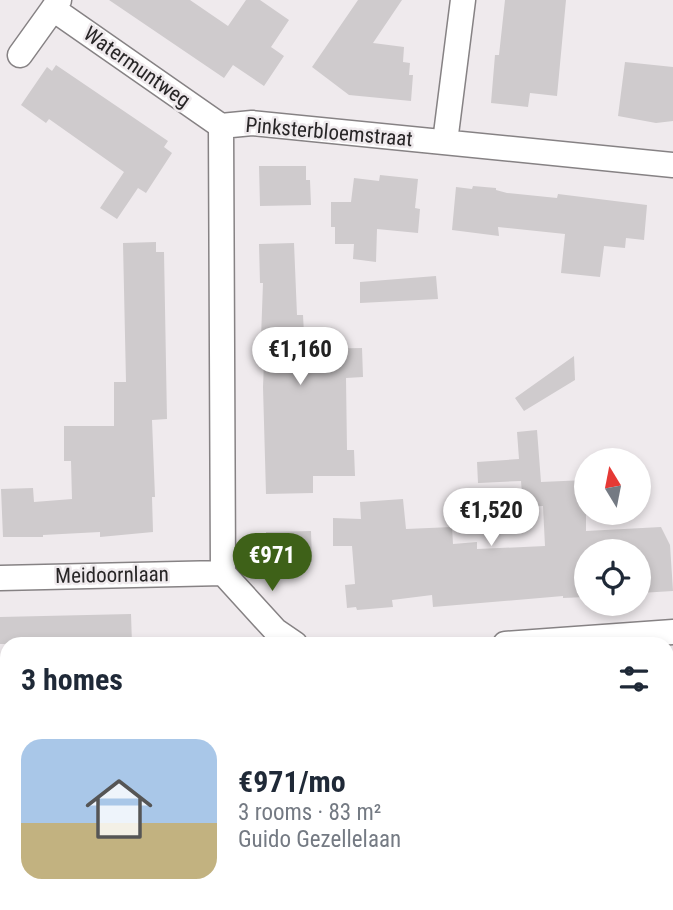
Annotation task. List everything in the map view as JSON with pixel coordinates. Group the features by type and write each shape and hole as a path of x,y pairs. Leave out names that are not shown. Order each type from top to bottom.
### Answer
{"street":[{"path":"445,142 463,0"},
{"name":"Watermuntweg","path":"20,55 56,4 221,126"},
{"name":"Pinksterbloemstraat","path":"223,573 221,126 252,123 673,165"},
{"path":"223,573 276,631 285,637"},
{"name":"Meidoornlaan","path":"0,578 223,573"},
{"path":"603,637 673,632"}],"building":[{"path":"109,0 190,0 228,26 246,0 260,0 289,20 271,47 284,56 264,86 233,65 224,78"},
{"path":"358,0 402,0 373,43 404,47 403,62 410,63 409,75 413,75 411,101 349,95 312,67"},
{"path":"505,0 566,0 557,96 530,93 528,107 491,103 495,55 499,55"},
{"path":"625,62 673,67 673,121 656,123 618,116"},
{"path":"56,65 168,141 164,147 172,153 146,193 138,188 117,219 100,208 124,172 49,119 46,123 21,105 47,67 52,71"},
{"path":"259,166 306,166 306,180 310,180 311,205 260,206"},
{"path":"380,175 418,179 415,208 420,209 418,233 377,229 376,262 353,259 354,244 335,244 335,227 331,227 331,202 351,202 354,178 379,181"},
{"path":"473,186 496,188 507,193 557,198 558,194 647,205 644,240 626,238 625,248 604,246 600,277 561,273 565,234 498,227 499,236 452,230 456,187 472,189"},
{"path":"156,242 156,252 164,252 167,419 152,420 155,497 152,497 153,532 100,537 100,532 3,537 1,489 33,488 34,502 72,499 71,461 64,461 64,426 114,426 114,382 126,382 123,243"},
{"path":"294,243 297,315 303,315 304,334 308,334 308,349 362,348 363,377 346,378 347,450 354,450 355,476 313,476 313,493 266,494 263,387 265,338 261,338 263,283 260,283 259,244"},
{"path":"436,276 438,299 360,303 360,282"},
{"path":"574,356 575,380 524,411 515,398"},
{"path":"537,430 541,482 574,481 574,525 586,525 586,531 661,527 670,545 673,591 651,592 651,539 574,539 574,598 563,596 433,607 432,595 392,600 393,607 357,610 356,607 347,608 345,585 355,584 352,546 333,546 333,518 361,519 360,502 403,499 406,529 452,527 453,544 477,542 477,549 545,546 543,506 523,507 521,481 478,483 477,462 519,459 517,432"},
{"path":"311,531 312,562 267,563 266,532"},
{"path":"131,614 132,637 0,637 0,617"}]}
